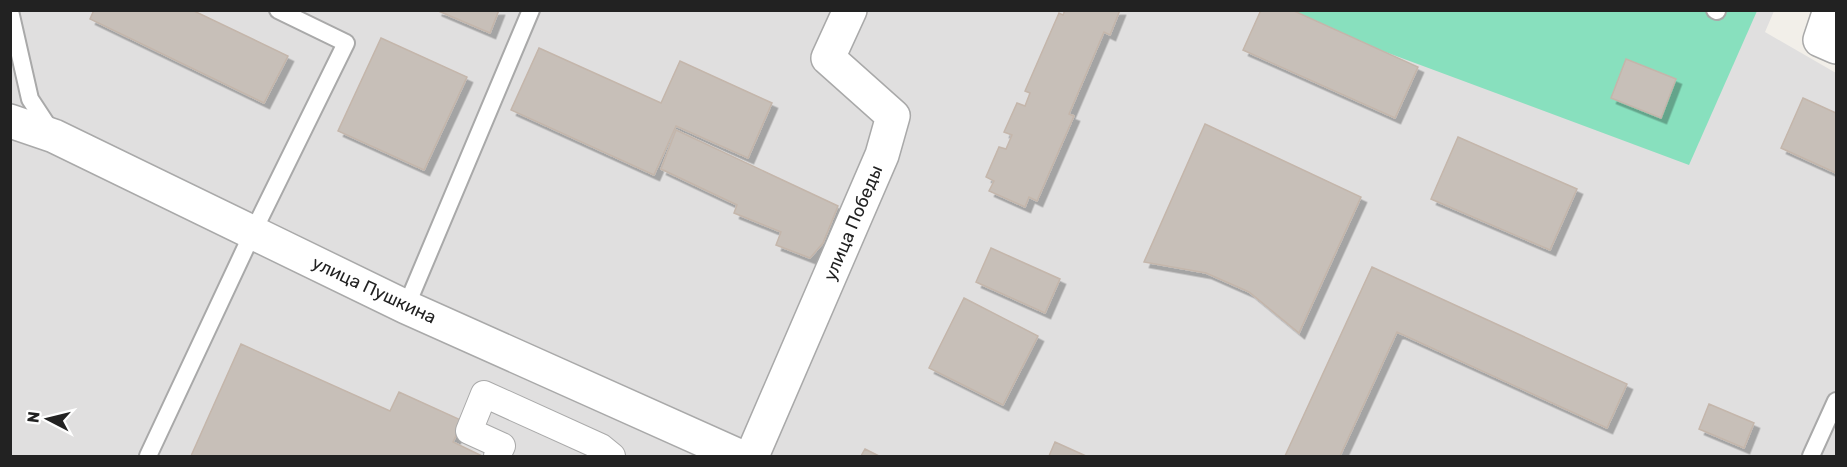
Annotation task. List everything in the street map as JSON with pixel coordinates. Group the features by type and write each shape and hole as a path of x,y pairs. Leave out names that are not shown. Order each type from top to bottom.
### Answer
{"street":[{"name":"улица Победы","path":"752,456 882,155 893,116 828,58 850,10"},
{"name":"улица Пушкина","path":"10,121 54,136 406,307 739,456"},
{"path":"497,456 502,446 469,431 484,394 601,447 612,456"}],"lane":[{"path":"148,456 253,232 346,43 278,10"},
{"path":"406,307 531,10"},
{"path":"10,11 30,99 54,136"},
{"path":"1811,456 1836,401"}],"shaded area":[{"path":"10,11 1774,11 1765,32 1836,73 1836,456 11,456"}],"green space":[{"path":"1275,11 1757,11 1689,165"}],"building":[{"path":"94,10 192,10 288,56 264,103 90,19"},
{"path":"436,10 499,10 490,33"},
{"path":"1065,10 1120,10 1110,35 1104,32 1069,114 1074,116 1037,201 1029,197 1025,207 989,191 994,181 986,177 999,147 1006,149 1012,135 1004,132 1017,103 1025,106 1030,93 1025,91 1059,13 1063,15"},
{"path":"1261,10 1292,10 1418,67 1395,118 1243,50"},
{"path":"381,38 467,77 424,170 338,131"},
{"path":"539,48 661,103 680,61 772,103 748,158 676,126 654,175 511,110"},
{"path":"1626,59 1676,79 1661,118 1611,98"},
{"path":"1803,98 1836,113 1836,173 1781,148"},
{"path":"1205,124 1361,197 1299,333 1249,292 1206,273 1144,262"},
{"path":"676,130 838,206 823,243 810,258 776,245 781,232 734,213 737,205 661,169"},
{"path":"1458,137 1577,189 1550,250 1431,199"},
{"path":"991,248 1060,279 1045,313 976,282"},
{"path":"1372,267 1627,384 1607,428 1397,332 1340,456 1285,456"},
{"path":"964,298 1038,336 1003,405 929,368"},
{"path":"241,344 390,411 399,392 463,421 453,442 482,456 191,456"},
{"path":"1709,404 1754,423 1744,448 1699,429"},
{"path":"1055,442 1086,456 1049,456"},
{"path":"865,449 879,456 861,456"}]}
